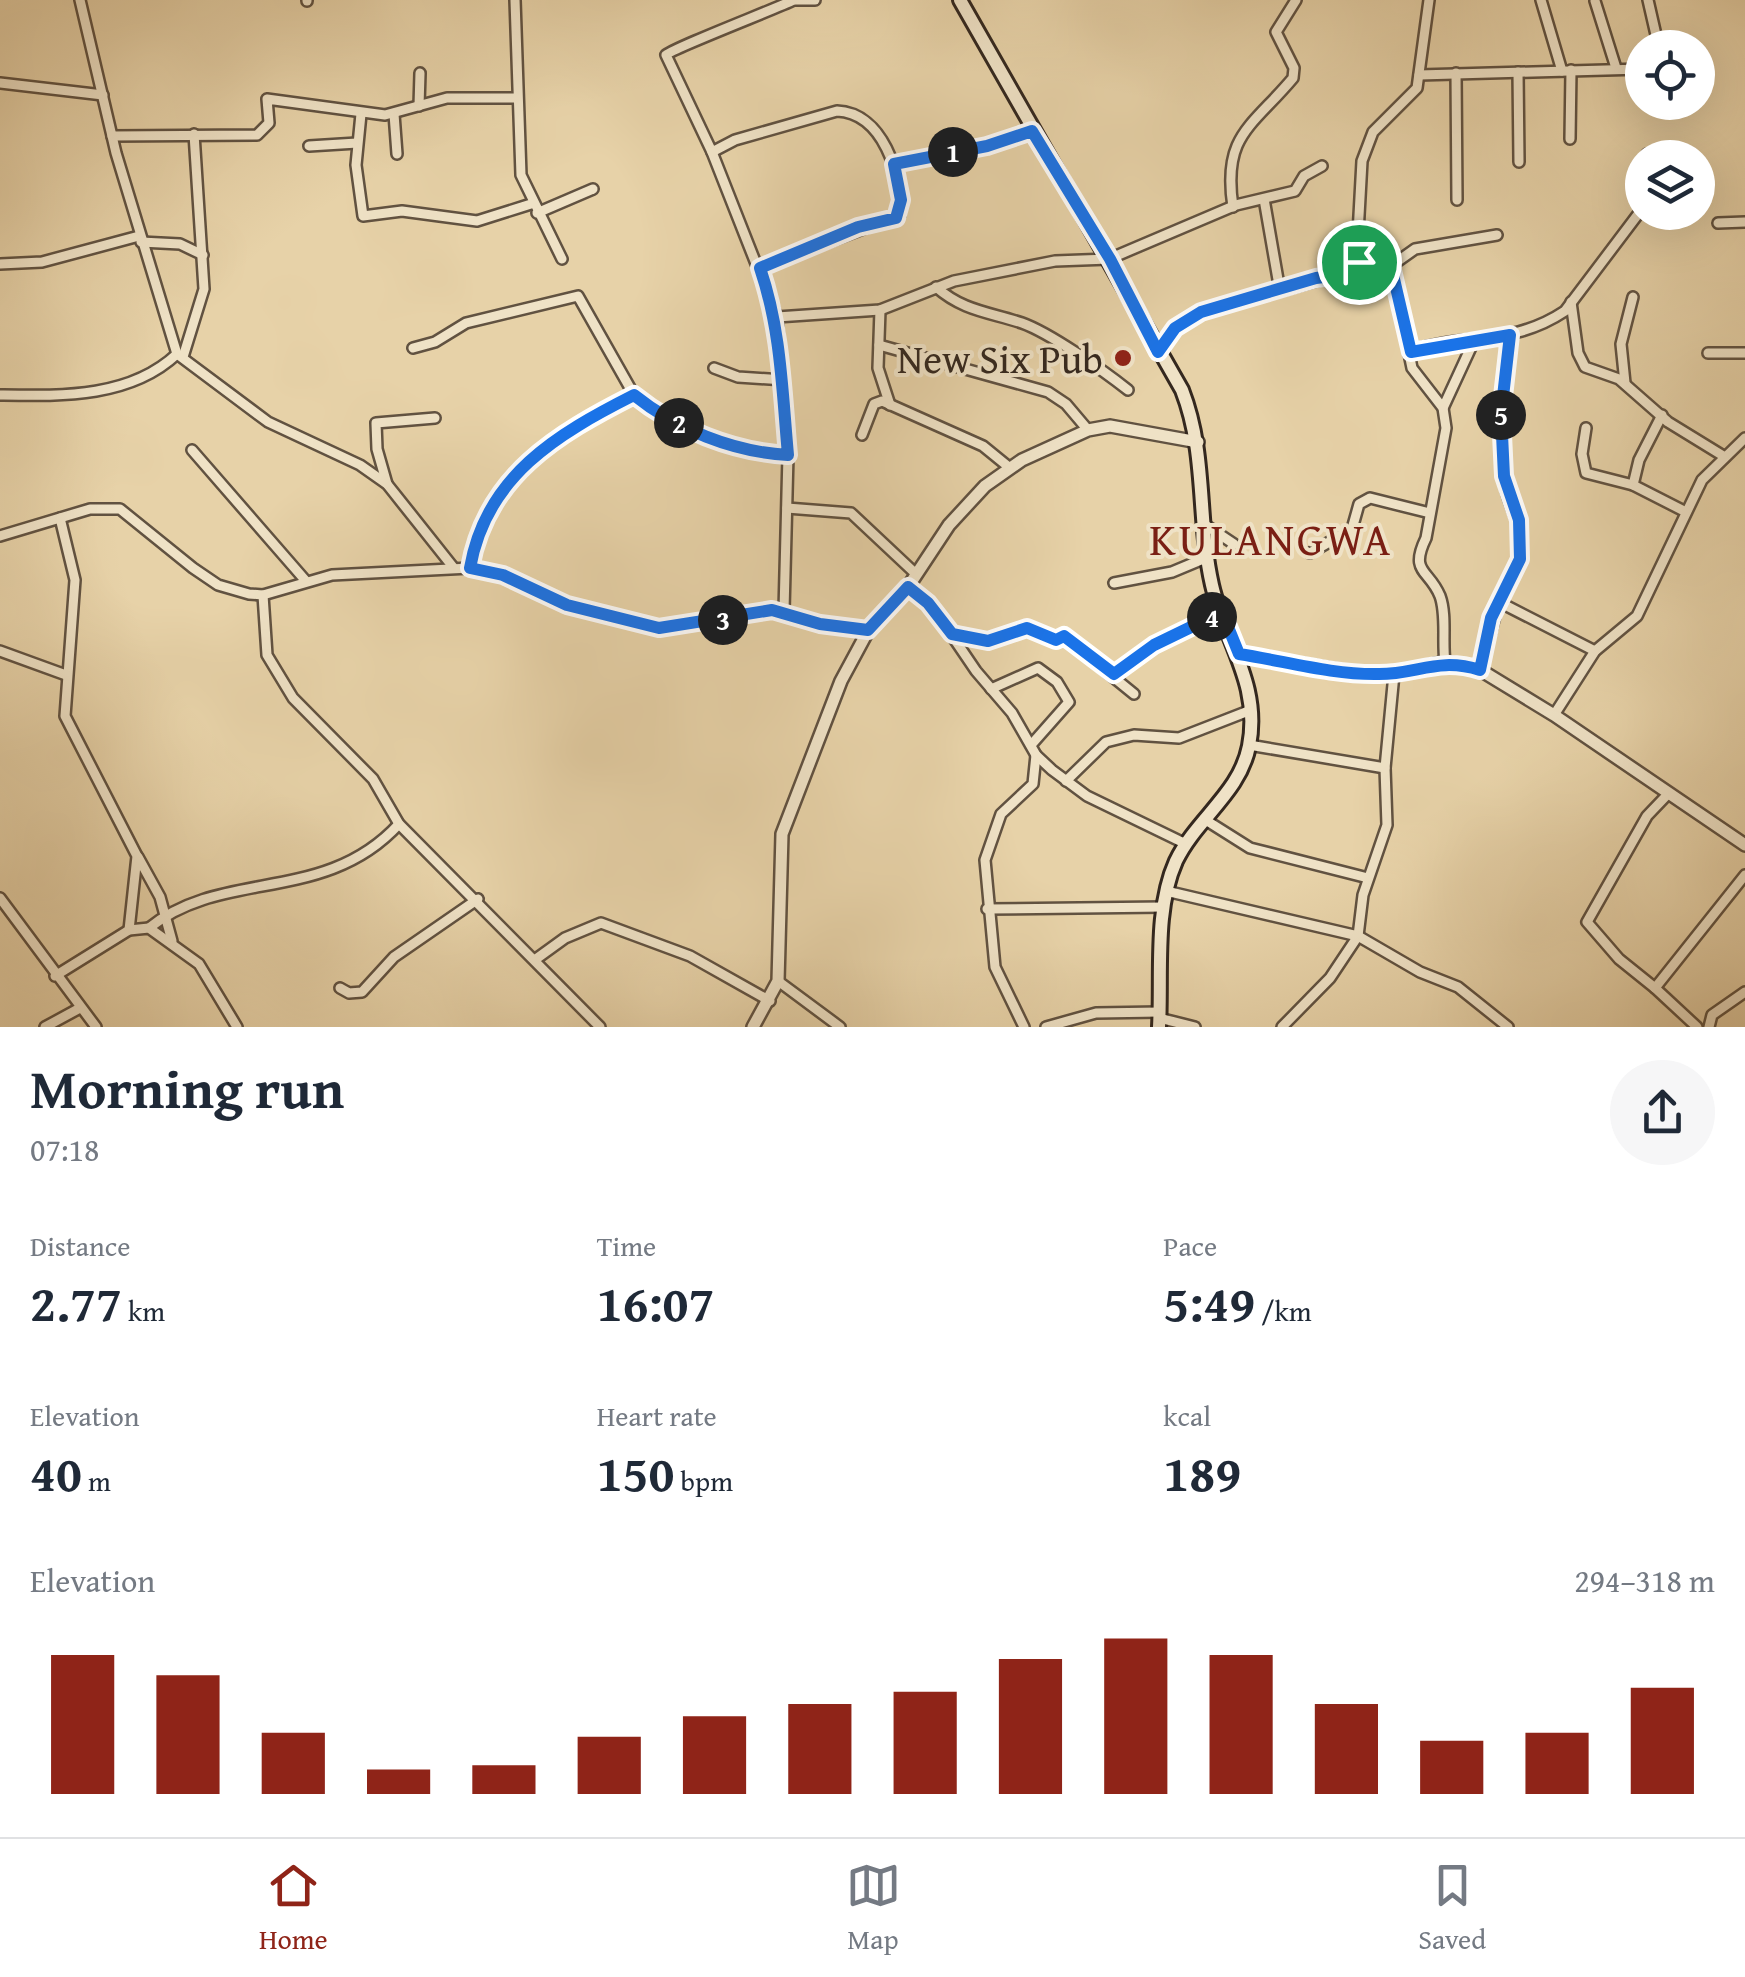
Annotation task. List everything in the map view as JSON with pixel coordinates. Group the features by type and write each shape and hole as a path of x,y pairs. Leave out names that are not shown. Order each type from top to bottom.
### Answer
{"main road":[{"path":"960,0 1182,390 1198,442 1208,557 1222,612 1250,687 1249,745 1239,775 1186,844 1166,892 1159,1019"}],"street":[{"path":"80,0 140,238 180,356 268,422 360,465 387,484 454,568"},
{"path":"515,0 520,174 562,259"},
{"path":"784,610 788,455 777,318 760,268 712,152 674,77 667,52 732,30 795,0 816,0"},
{"path":"1233,206 1228,167 1238,141 1293,78 1294,68 1276,32 1296,0"},
{"path":"1158,352 1184,320 1348,274 1359,262 1362,161 1381,124 1410,99 1418,75 1428,0"},
{"path":"1541,0 1566,70 1570,139"},
{"path":"1648,0 1655,30"},
{"path":"1595,1 1616,68"},
{"path":"1418,75 1625,68"},
{"path":"1456,72 1457,200"},
{"path":"1518,72 1520,162"},
{"path":"418,106 420,73"},
{"path":"0,83 103,95"},
{"path":"112,136 257,136 270,123 266,99 361,114 394,114 448,98 517,98"},
{"path":"712,152 735,140 837,111 853,112 865,118 894,164 901,200 896,218 858,227 760,268"},
{"path":"361,114 357,144 360,212 369,218 402,211 476,221 593,190"},
{"path":"394,114 397,154"},
{"path":"894,164 987,146 1032,131"},
{"path":"0,396 107,389 158,371 180,356 202,302 203,254 194,134"},
{"path":"308,146 357,144"},
{"path":"777,318 880,310 936,288 1055,261 1110,259 1233,206 1295,191 1304,176 1322,166"},
{"path":"1264,200 1280,291"},
{"path":"1718,223 1745,222"},
{"path":"1411,352 1531,332 1565,310 1626,230"},
{"path":"1359,262 1391,266 1415,250 1497,235"},
{"path":"0,264 42,262 140,238 180,244 203,254"},
{"path":"1391,266 1412,368 1443,408 1446,428 1419,562 1440,596 1445,662"},
{"path":"936,288 970,310 1022,323 1128,390"},
{"path":"413,348 435,342 466,323 578,296 634,395 678,423 728,445 788,455"},
{"path":"1610,376 1634,297"},
{"path":"1571,302 1582,363 1624,383 1662,415 1725,458"},
{"path":"880,310 878,368 890,405"},
{"path":"1480,670 1499,602 1520,559 1519,520 1504,476 1501,414 1510,335"},
{"path":"1443,408 1473,342"},
{"path":"1622,344 1624,383"},
{"path":"879,345 1048,392 1088,430"},
{"path":"1708,353 1745,353"},
{"path":"714,368 738,377 784,380"},
{"path":"470,568 482,524 526,462 560,433 634,395"},
{"path":"862,435 878,401 983,446 1010,468"},
{"path":"1633,484 1639,460 1662,415"},
{"path":"387,484 376,422 435,418"},
{"path":"755,1026 778,981 782,834 841,681 868,630 908,587 949,525 1010,468 1088,430 1136,428 1198,442"},
{"path":"1586,428 1582,454 1586,474 1633,484 1686,512"},
{"path":"1554,715 1595,651 1626,628 1644,605 1702,480 1745,438"},
{"path":"192,450 304,580"},
{"path":"1310,553 1352,529 1359,504 1370,498 1430,514"},
{"path":"0,536 102,507 120,509 163,548 218,585 263,596 304,580 470,568 503,575 567,605 659,628 784,610 820,624 868,630"},
{"path":"787,508 852,513 916,574"},
{"path":"60,518 75,580 65,716 149,872 167,913 172,942"},
{"path":"1207,526 1234,544"},
{"path":"1114,583 1172,572 1208,557"},
{"path":"908,587 928,603 1034,750 1066,781 1087,796 1186,844"},
{"path":"263,596 262,629 271,666 304,711 373,779 399,824 478,899 600,1027"},
{"path":"1499,602 1595,651"},
{"path":"1114,674 1154,645 1222,612"},
{"path":"952,634 988,641 1027,628 1056,640 1064,636 1134,694"},
{"path":"0,651 66,675"},
{"path":"1239,654 1330,670 1394,674 1445,662 1480,670 1554,715 1745,845"},
{"path":"991,689 1038,668 1057,682 1067,706 1034,750 1033,784 1000,814 989,839 987,910 995,967 1024,1027"},
{"path":"1282,1027 1330,978 1358,936 1368,878 1387,825 1385,768 1394,674"},
{"path":"1066,781 1106,742 1134,735 1179,738 1251,710"},
{"path":"1249,745 1385,768"},
{"path":"1668,794 1647,816 1587,922 1619,959 1697,1027"},
{"path":"1204,819 1250,848 1368,878"},
{"path":"55,976 128,930 148,928 167,913 347,865 374,848 399,824"},
{"path":"128,930 137,856"},
{"path":"1655,988 1745,875"},
{"path":"1166,892 1358,936 1420,972 1458,987 1508,1027"},
{"path":"0,898 5,915 96,1027"},
{"path":"340,988 349,993 362,992 394,957 478,899"},
{"path":"987,910 1164,907"},
{"path":"536,959 564,938 601,924 690,956 770,1001"},
{"path":"148,928 172,942 215,985 237,1027"},
{"path":"778,981 840,1027"},
{"path":"1709,1027 1712,1015 1745,992"},
{"path":"45,1027 80,1008"},
{"path":"1046,1027 1096,1013 1195,1027"}],"place":[{"name":"New Six Pub","path":"1123,358"}],"district":[{"name":"KULANGWA","path":"1271,538"}],"route":[{"path":"1032,131 1110,259 1158,352 1175,328 1201,312 1316,278 1348,274 1356,270 1359,262 1391,266 1411,352 1426,346 1510,335 1501,414 1504,476 1519,520 1520,559 1491,618 1480,670 1445,662 1394,674 1360,674 1239,654 1222,612 1154,645 1114,674 1064,636 1056,640 1027,628 988,641 966,640 952,634 928,603 908,587 868,630 820,624 784,610 659,628 567,605 503,575 470,568 482,524 498,496 526,462 560,433 634,395 693,431 728,445 788,455 783,356 775,332 777,318 760,268 858,227 896,218 901,200 894,164 987,146 1032,131"}]}
